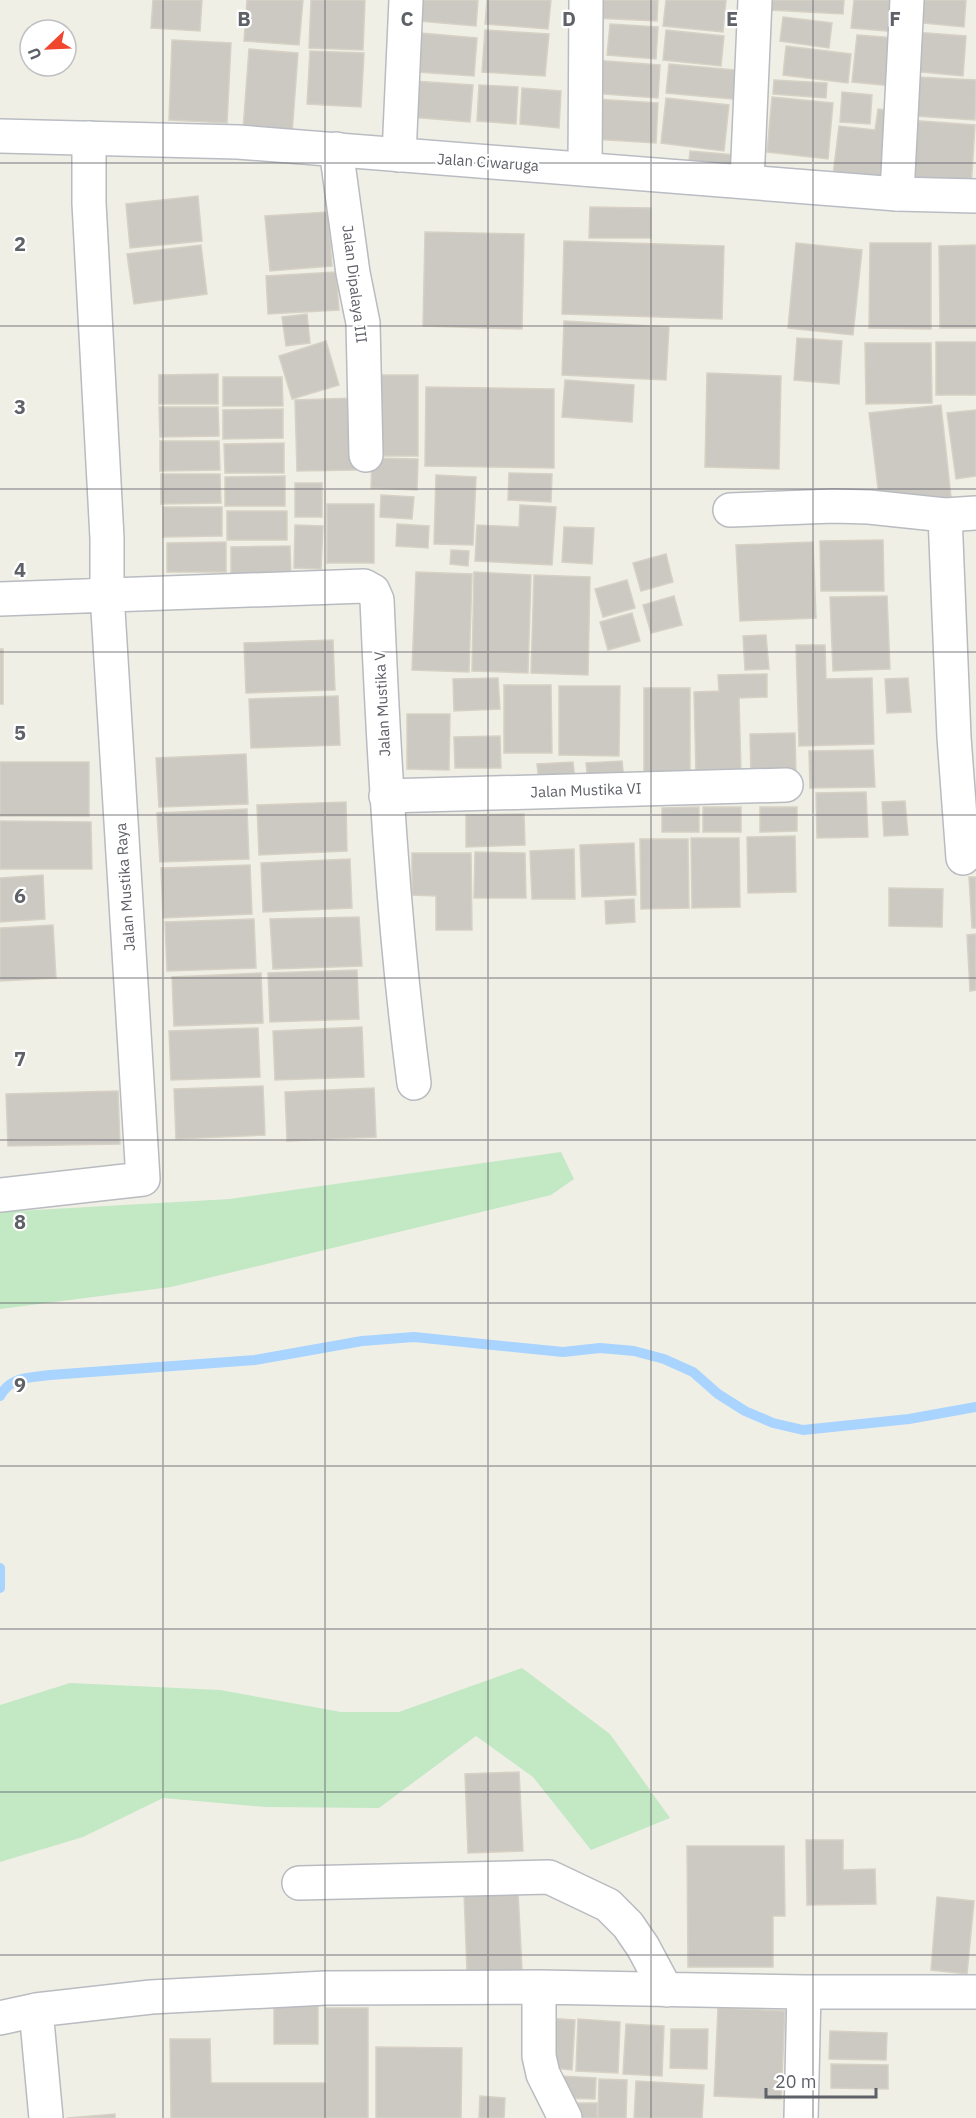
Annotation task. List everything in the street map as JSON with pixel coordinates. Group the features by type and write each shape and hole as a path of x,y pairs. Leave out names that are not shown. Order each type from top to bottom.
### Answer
{"street":[{"path":"399,155 406,0"},
{"path":"585,169 586,0"},
{"path":"747,181 755,0"},
{"path":"897,194 907,0"},
{"name":"Jalan Ciwaruga","path":"0,136 238,142 897,194 976,196"},
{"name":"Jalan Mustika Raya","path":"0,1195 143,1179 107,594 89,203 89,138"},
{"name":"Jalan Dipalaya III","path":"336,149 353,273 363,323 366,454"},
{"path":"730,510 833,506 960,514 965,735 963,858"},
{"name":"Jalan Mustika V","path":"107,594 364,586 373,591 376,600 386,796 405,1015 414,1083"},
{"path":"0,599 107,594"},
{"name":"Jalan Mustika VI","path":"386,796 786,785"},
{"path":"299,1883 549,1877 608,1905 628,1925 643,1947 666,1990"},
{"path":"0,2018 36,2010 151,1996 326,1988 976,1992"},
{"path":"539,1988 539,2056 543,2074 565,2118"},
{"path":"801,2118 804,1992"},
{"path":"36,2010 46,2118"}],"green space":[{"path":"561,1152 574,1179 551,1195 171,1287 0,1309 0,1212 230,1199"},
{"path":"522,1668 610,1734 670,1818 591,1850 533,1777 476,1736 379,1808 266,1807 163,1798 83,1837 0,1862 0,1705 70,1683 220,1690 341,1712 399,1712"}],"building":[{"path":"153,0 202,0 200,31 151,28"},
{"path":"247,0 303,0 299,45 244,41"},
{"path":"311,0 365,0 363,50 309,48"},
{"path":"421,0 478,0 476,26 419,21"},
{"path":"487,0 551,0 548,29 485,24"},
{"path":"595,0 658,0 657,21 594,18"},
{"path":"666,0 726,0 723,32 663,26"},
{"path":"770,0 844,0 843,14 770,10"},
{"path":"854,0 900,0 898,32 851,28"},
{"path":"914,0 966,0 964,27 913,22"},
{"path":"783,17 832,23 829,48 780,41"},
{"path":"610,24 658,27 656,59 607,55"},
{"path":"485,30 549,34 545,76 482,72"},
{"path":"666,30 724,36 721,66 663,60"},
{"path":"914,32 966,36 963,76 911,71"},
{"path":"420,33 477,38 474,76 417,72"},
{"path":"857,35 896,38 893,86 852,82"},
{"path":"172,40 231,43 227,123 169,120"},
{"path":"786,46 851,54 848,83 783,75"},
{"path":"249,49 298,53 292,134 243,130"},
{"path":"310,51 364,53 361,107 307,104"},
{"path":"593,60 660,65 658,98 591,93"},
{"path":"669,64 745,71 743,100 666,93"},
{"path":"917,77 976,80 975,120 915,116"},
{"path":"774,80 827,83 826,98 773,94"},
{"path":"414,81 473,85 470,122 410,117"},
{"path":"479,85 518,87 516,124 477,121"},
{"path":"522,88 561,91 559,128 520,124"},
{"path":"842,92 872,95 870,124 840,122"},
{"path":"772,97 833,103 828,159 767,152"},
{"path":"666,98 729,105 724,151 661,143"},
{"path":"595,99 658,103 656,143 592,139"},
{"path":"878,109 898,112 889,182 833,175 839,126 875,130"},
{"path":"907,120 975,125 971,188 903,183"},
{"path":"690,151 735,155 733,175 688,171"},
{"path":"198,196 202,241 130,248 126,204"},
{"path":"590,207 651,208 651,238 589,238"},
{"path":"328,212 332,266 270,271 265,216"},
{"path":"425,232 524,234 522,329 423,326"},
{"path":"564,241 724,246 722,319 562,314"},
{"path":"796,243 862,250 853,335 788,328"},
{"path":"870,243 931,243 931,329 869,328"},
{"path":"201,245 207,294 134,304 127,254"},
{"path":"976,245 976,328 940,328 939,246"},
{"path":"336,272 339,310 268,314 266,276"},
{"path":"307,314 310,343 286,346 282,317"},
{"path":"564,321 669,327 666,380 562,375"},
{"path":"797,338 842,341 839,384 794,380"},
{"path":"326,341 339,385 292,399 279,356"},
{"path":"936,342 976,342 976,395 936,395"},
{"path":"865,343 931,343 932,403 866,404"},
{"path":"707,373 781,376 779,469 705,467"},
{"path":"218,374 218,404 159,404 159,375"},
{"path":"372,375 418,375 418,456 372,456"},
{"path":"223,377 282,377 283,406 223,406"},
{"path":"565,380 634,385 632,422 562,417"},
{"path":"426,387 554,389 554,468 425,466"},
{"path":"354,398 356,470 297,471 295,400"},
{"path":"941,405 951,497 880,505 869,413"},
{"path":"159,407 218,407 219,436 160,437"},
{"path":"283,409 283,438 223,439 223,410"},
{"path":"976,410 976,476 956,479 947,413"},
{"path":"160,441 219,441 220,470 160,471"},
{"path":"284,443 284,473 225,473 224,444"},
{"path":"372,458 418,459 417,490 371,488"},
{"path":"509,473 552,474 551,502 508,500"},
{"path":"161,474 220,474 221,503 161,504"},
{"path":"436,475 476,477 473,545 434,544"},
{"path":"285,476 285,506 225,506 225,477"},
{"path":"295,483 322,483 322,517 295,517"},
{"path":"381,495 414,497 412,519 380,517"},
{"path":"327,504 374,504 374,563 327,563"},
{"path":"520,505 556,507 552,565 475,561 477,525 519,527"},
{"path":"163,507 222,507 222,536 163,537"},
{"path":"227,511 287,511 287,540 227,540"},
{"path":"397,524 429,526 428,548 396,546"},
{"path":"295,525 323,526 321,569 294,568"},
{"path":"564,527 594,528 592,564 562,562"},
{"path":"883,540 884,591 821,591 820,541"},
{"path":"226,542 226,572 167,572 167,543"},
{"path":"813,542 816,618 740,621 736,545"},
{"path":"290,546 291,575 231,576 231,547"},
{"path":"451,550 469,551 468,566 450,564"},
{"path":"666,554 673,582 641,591 633,563"},
{"path":"416,572 472,574 469,672 412,670"},
{"path":"474,572 531,575 528,673 472,671"},
{"path":"534,575 590,577 588,675 531,673"},
{"path":"627,580 635,608 603,617 595,589"},
{"path":"674,596 682,625 651,633 643,605"},
{"path":"887,596 890,669 833,671 830,597"},
{"path":"632,613 640,641 608,650 600,622"},
{"path":"766,635 769,669 745,670 743,636"},
{"path":"333,640 335,690 246,693 244,643"},
{"path":"796,645 825,645 826,679 872,678 874,744 799,746"},
{"path":"0,649 3,649 3,704 0,704"},
{"path":"767,674 767,697 739,698 741,774 696,775 694,692 719,691 718,675"},
{"path":"498,678 500,709 454,711 453,679"},
{"path":"908,678 911,712 887,713 885,679"},
{"path":"504,685 551,685 552,753 504,753"},
{"path":"559,686 620,686 619,756 559,755"},
{"path":"644,688 690,688 690,775 644,776"},
{"path":"338,696 340,745 251,748 249,699"},
{"path":"407,714 450,714 449,770 407,769"},
{"path":"795,733 796,777 751,777 750,734"},
{"path":"500,736 501,768 455,768 454,737"},
{"path":"873,750 875,787 810,788 809,751"},
{"path":"246,754 248,804 159,807 156,758"},
{"path":"622,761 624,779 588,782 586,763"},
{"path":"0,762 89,762 89,816 0,816"},
{"path":"573,762 575,780 539,782 537,764"},
{"path":"866,792 868,837 817,838 816,793"},
{"path":"905,801 908,835 884,836 882,802"},
{"path":"346,802 347,851 259,855 257,805"},
{"path":"699,807 699,832 662,832 662,808"},
{"path":"703,807 741,807 741,832 703,832"},
{"path":"760,807 797,807 797,831 760,832"},
{"path":"247,809 249,859 160,862 157,813"},
{"path":"524,814 525,845 466,847 466,815"},
{"path":"0,821 91,822 92,869 0,869"},
{"path":"795,836 796,892 748,893 747,837"},
{"path":"691,838 739,838 740,907 692,908"},
{"path":"640,839 688,839 689,908 641,909"},
{"path":"634,843 636,895 582,897 580,845"},
{"path":"574,849 575,899 532,899 530,851"},
{"path":"475,852 525,853 526,898 474,898"},
{"path":"412,853 471,853 472,930 436,930 436,896 412,895"},
{"path":"350,859 352,908 263,912 261,863"},
{"path":"250,865 252,914 163,918 161,868"},
{"path":"43,875 45,919 0,922 0,878"},
{"path":"969,877 976,877 976,928 972,928"},
{"path":"889,888 943,889 942,927 889,926"},
{"path":"634,899 635,922 606,924 605,901"},
{"path":"359,917 362,966 273,969 270,919"},
{"path":"254,919 256,968 167,971 165,922"},
{"path":"53,925 56,978 0,981 0,928"},
{"path":"976,934 976,990 970,991 967,935"},
{"path":"357,970 359,1019 270,1022 268,973"},
{"path":"261,973 263,1023 174,1026 172,977"},
{"path":"362,1027 364,1077 275,1080 273,1031"},
{"path":"258,1028 260,1077 171,1080 169,1031"},
{"path":"263,1086 265,1135 176,1139 174,1089"},
{"path":"374,1088 376,1137 287,1141 285,1092"},
{"path":"118,1091 120,1144 8,1146 6,1094"},
{"path":"519,1772 523,1851 468,1853 465,1774"},
{"path":"806,1840 843,1840 843,1870 875,1869 876,1904 807,1905"},
{"path":"687,1846 784,1846 785,1916 773,1916 773,1967 688,1967"},
{"path":"518,1891 522,1970 467,1972 464,1892"},
{"path":"937,1897 974,1901 967,1974 931,1970"},
{"path":"274,2006 318,2006 318,2044 274,2044"},
{"path":"326,2008 368,2008 368,2118 171,2118 170,2039 210,2039 211,2083 326,2083"},
{"path":"718,2008 785,2011 781,2099 714,2096"},
{"path":"547,2018 575,2020 572,2070 545,2067"},
{"path":"578,2019 620,2022 618,2073 576,2071"},
{"path":"626,2024 664,2026 662,2076 623,2074"},
{"path":"671,2029 708,2029 707,2069 670,2068"},
{"path":"830,2031 887,2033 886,2060 829,2059"},
{"path":"376,2047 462,2048 461,2118 376,2118"},
{"path":"831,2064 888,2065 888,2089 831,2088"},
{"path":"559,2076 596,2078 595,2099 558,2098"},
{"path":"599,2079 627,2080 626,2118 598,2118"},
{"path":"636,2081 704,2085 702,2118 634,2118"},
{"path":"480,2096 505,2098 504,2118 479,2118"},
{"path":"569,2103 597,2103 597,2118 569,2118"},
{"path":"115,2114 115,2118 67,2118"}],"waterway":[{"path":"0,1396 4,1389 15,1381 28,1378 255,1360 362,1341 414,1337 563,1352 600,1348 634,1351 664,1359 693,1372 718,1394 745,1411 773,1423 803,1430 909,1419 976,1407"},
{"path":"0,1568 0,1588"}]}
